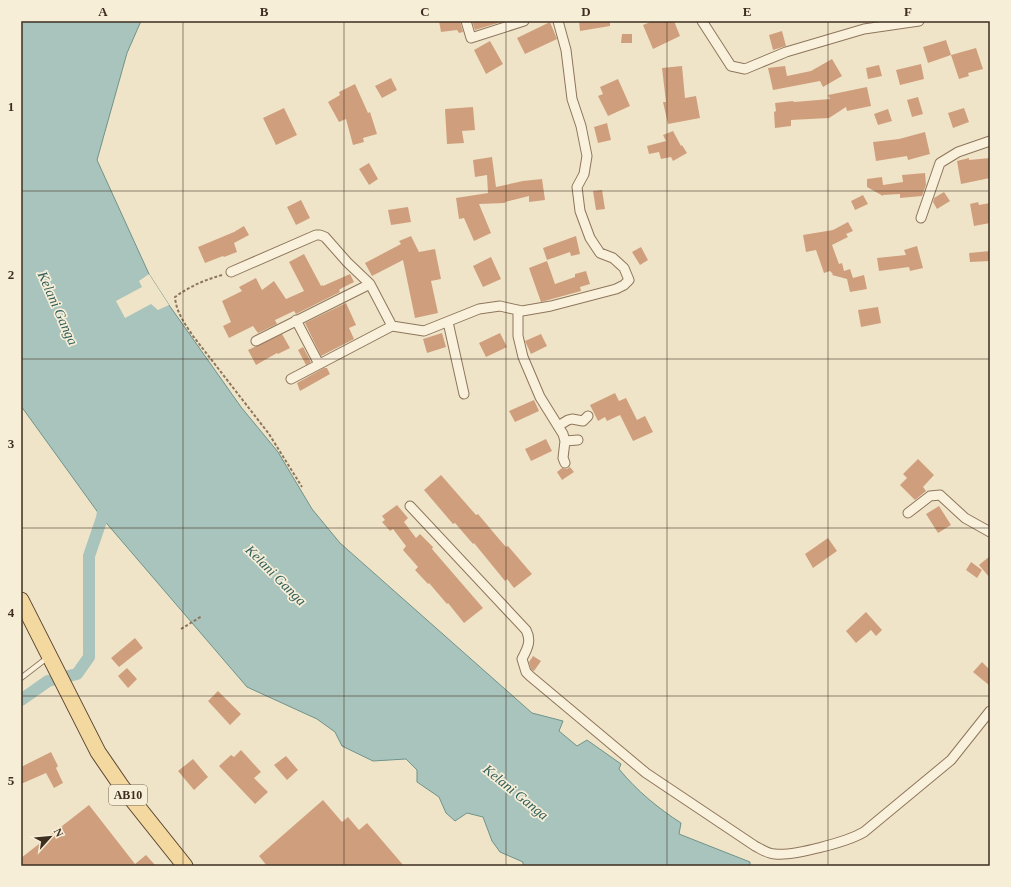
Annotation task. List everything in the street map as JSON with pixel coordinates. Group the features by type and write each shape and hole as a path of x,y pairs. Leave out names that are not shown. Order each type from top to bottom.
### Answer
{"main road":[{"name":"AB10","path":"21,600 98,752 122,787 185,866"}],"street":[{"path":"466,21 471,38 524,21"},
{"path":"291,379 392,326 424,331 479,309 500,306 522,311 552,306 609,291 624,285 629,280 624,268 614,258 600,253 590,238 580,211 577,187 584,174 587,156 581,126 572,98 566,50 558,21"},
{"path":"702,21 730,66 746,69 786,52 864,29 919,21"},
{"path":"921,218 940,163 958,152 990,142"},
{"path":"231,272 316,235 320,235 325,237 347,262 370,284 392,326"},
{"path":"256,341 370,284"},
{"path":"518,310 518,336 523,357 540,397 558,426 565,441 563,458 565,463"},
{"path":"296,320 319,364"},
{"path":"448,322 464,394"},
{"path":"558,426 572,419 583,421 588,416"},
{"path":"565,441 578,440"},
{"path":"908,513 930,496 940,495 965,518 990,532"},
{"path":"410,506 526,630 529,635 530,642 522,660 526,672 530,676 646,773 755,846 774,854 811,850 849,840 864,832 951,760 990,710"}],"lane":[{"path":"21,678 51,658"}],"path":[{"path":"231,272 200,282 182,291 175,297 176,305 182,320 193,336 270,434 302,487"},
{"path":"181,629 202,616"}],"water":[{"name":"Kelani Ganga","path":"21,21 141,21 127,53 97,160 149,274 241,407 278,452 312,509 340,543 532,713 563,721 559,731 577,746 587,740 621,764 619,769 640,792 681,823 679,834 750,862 750,866 523,866 523,862 500,852 492,841 483,817 467,813 455,821 446,813 439,797 417,782 417,770 406,759 373,761 342,746 335,732 317,719 247,687 102,518 21,406"}],"pier":[{"path":"149,274 169,305 158,310 151,304 125,318 116,301 142,287 139,281"}],"building":[{"path":"439,21 460,21 463,32 459,33 457,30 441,32"},
{"path":"472,21 498,21 498,23 475,30"},
{"path":"579,21 610,21 610,26 580,31"},
{"path":"653,21 674,21 680,36 653,49 643,25"},
{"path":"550,22 557,39 525,54 517,38"},
{"path":"782,31 786,46 773,50 769,35"},
{"path":"622,34 632,34 632,43 621,43"},
{"path":"946,40 951,55 928,63 923,47"},
{"path":"490,41 503,64 486,74 474,50"},
{"path":"976,48 983,69 968,73 969,76 959,79 951,55"},
{"path":"832,59 842,76 823,87 820,81 773,90 768,68 785,66 787,76 811,71"},
{"path":"921,64 924,79 900,85 896,70"},
{"path":"879,65 882,76 868,79 866,68"},
{"path":"682,66 685,98 696,96 700,118 668,124 663,102 666,102 662,68"},
{"path":"391,78 397,90 382,98 375,86"},
{"path":"618,79 630,106 608,116 598,96 603,94 600,87"},
{"path":"355,84 368,113 370,112 377,134 363,138 364,142 353,145 346,119 339,122 328,102 340,95 339,92"},
{"path":"867,87 871,106 847,111 846,107 829,118 791,120 791,126 775,128 775,103 830,99 828,95"},
{"path":"918,97 923,114 912,117 907,100"},
{"path":"473,107 475,130 462,131 464,143 447,144 445,109"},
{"path":"284,108 297,135 276,145 263,118"},
{"path":"964,108 969,122 953,128 948,113"},
{"path":"888,109 892,121 878,125 874,114"},
{"path":"607,123 611,140 598,143 594,127"},
{"path":"673,131 681,146 682,145 687,153 673,161 671,157 661,159 659,152 649,154 647,146 666,141 663,135"},
{"path":"925,132 930,154 908,160 907,156 876,161 873,142 899,139"},
{"path":"492,157 496,187 523,181 542,179 545,200 529,202 529,196 505,203 479,204 491,233 474,241 464,218 459,219 456,198 488,193 487,175 475,177 473,160"},
{"path":"969,158 969,160 990,158 990,178 961,184 957,161"},
{"path":"369,163 378,179 369,185 359,169"},
{"path":"925,173 926,185 922,196 900,198 900,194 883,196 867,187 867,179 882,177 883,185 903,182 902,175"},
{"path":"602,190 605,209 596,210 593,191"},
{"path":"944,192 950,201 937,209 933,202 934,198"},
{"path":"863,195 868,204 855,210 851,201"},
{"path":"301,200 310,218 296,225 287,207"},
{"path":"978,202 979,205 990,203 990,223 974,226 970,204"},
{"path":"408,207 411,222 391,225 388,210"},
{"path":"848,222 853,231 846,234 848,237 832,245 839,264 842,263 844,271 850,269 853,278 864,275 867,289 850,292 847,279 832,275 833,274 830,271 824,273 816,250 806,252 803,235 833,230"},
{"path":"244,226 249,235 234,243 237,252 205,263 198,247 234,232"},
{"path":"411,236 419,252 435,249 441,279 431,281 438,313 415,318 403,260 372,276 365,263 401,244 399,241"},
{"path":"576,236 580,254 571,256 570,252 547,260 543,248"},
{"path":"917,246 923,268 910,271 909,267 879,271 877,258 906,255 904,250"},
{"path":"641,247 648,260 640,265 632,252"},
{"path":"990,251 990,261 970,262 969,253"},
{"path":"304,254 321,286 350,274 354,282 339,290 340,292 296,314 294,311 275,320 277,324 258,333 253,326 229,338 223,326 231,322 222,301 242,291 239,287 256,278 262,290 274,281 286,299 304,291 289,262"},
{"path":"491,257 501,279 483,287 473,266"},
{"path":"547,261 555,284 575,277 575,274 586,271 590,284 580,287 581,291 541,302 529,268"},
{"path":"346,303 356,325 349,328 354,339 321,356 305,323"},
{"path":"878,307 881,323 861,327 858,310"},
{"path":"442,333 446,347 427,353 423,339"},
{"path":"500,333 507,347 486,357 479,343"},
{"path":"282,334 290,348 278,354 277,353 256,365 248,350"},
{"path":"541,334 547,346 531,354 525,341"},
{"path":"303,347 311,362 306,365 298,350"},
{"path":"324,368 327,368 330,374 300,391 297,383"},
{"path":"615,393 619,401 626,398 637,420 645,416 653,432 633,441 620,415 607,421 605,417 598,421 590,405"},
{"path":"534,400 539,411 515,422 509,411"},
{"path":"546,439 552,451 531,461 525,449"},
{"path":"918,459 934,475 923,487 926,491 915,500 900,485 907,478 903,474"},
{"path":"570,467 574,472 562,480 557,472 562,468 567,469"},
{"path":"441,475 476,515 478,514 506,547 508,546 532,574 514,588 507,579 505,581 474,543 473,544 455,523 453,524 424,490"},
{"path":"397,505 408,518 404,522 416,538 420,534 433,547 432,549 483,608 464,623 448,603 447,604 429,583 428,584 415,570 418,567 403,550 406,546 393,529 390,531 382,522 385,520 382,516"},
{"path":"939,506 951,525 938,533 926,514"},
{"path":"828,538 837,551 813,568 805,554"},
{"path":"990,556 990,578 979,565"},
{"path":"971,562 982,570 977,578 966,570"},
{"path":"866,612 882,630 876,636 871,630 856,643 846,631"},
{"path":"135,638 143,648 119,667 111,658"},
{"path":"533,656 541,661 534,671 531,669 529,662"},
{"path":"982,662 990,670 990,686 973,672"},
{"path":"127,668 137,679 128,688 118,676"},
{"path":"218,691 241,714 230,725 208,701"},
{"path":"241,750 261,772 254,778 268,792 255,804 219,766 231,755 234,757"},
{"path":"51,752 58,766 56,768 63,783 54,788 46,773 21,784 21,767"},
{"path":"286,756 298,770 287,780 274,765"},
{"path":"193,759 208,777 194,790 178,771"},
{"path":"323,800 342,822 348,817 359,830 367,823 404,866 267,866 259,856"},
{"path":"89,805 135,864 146,855 156,866 21,866 21,858"}],"waterway":[{"path":"21,700 48,681 77,674 89,657 89,556 103,512 109,504"}]}
